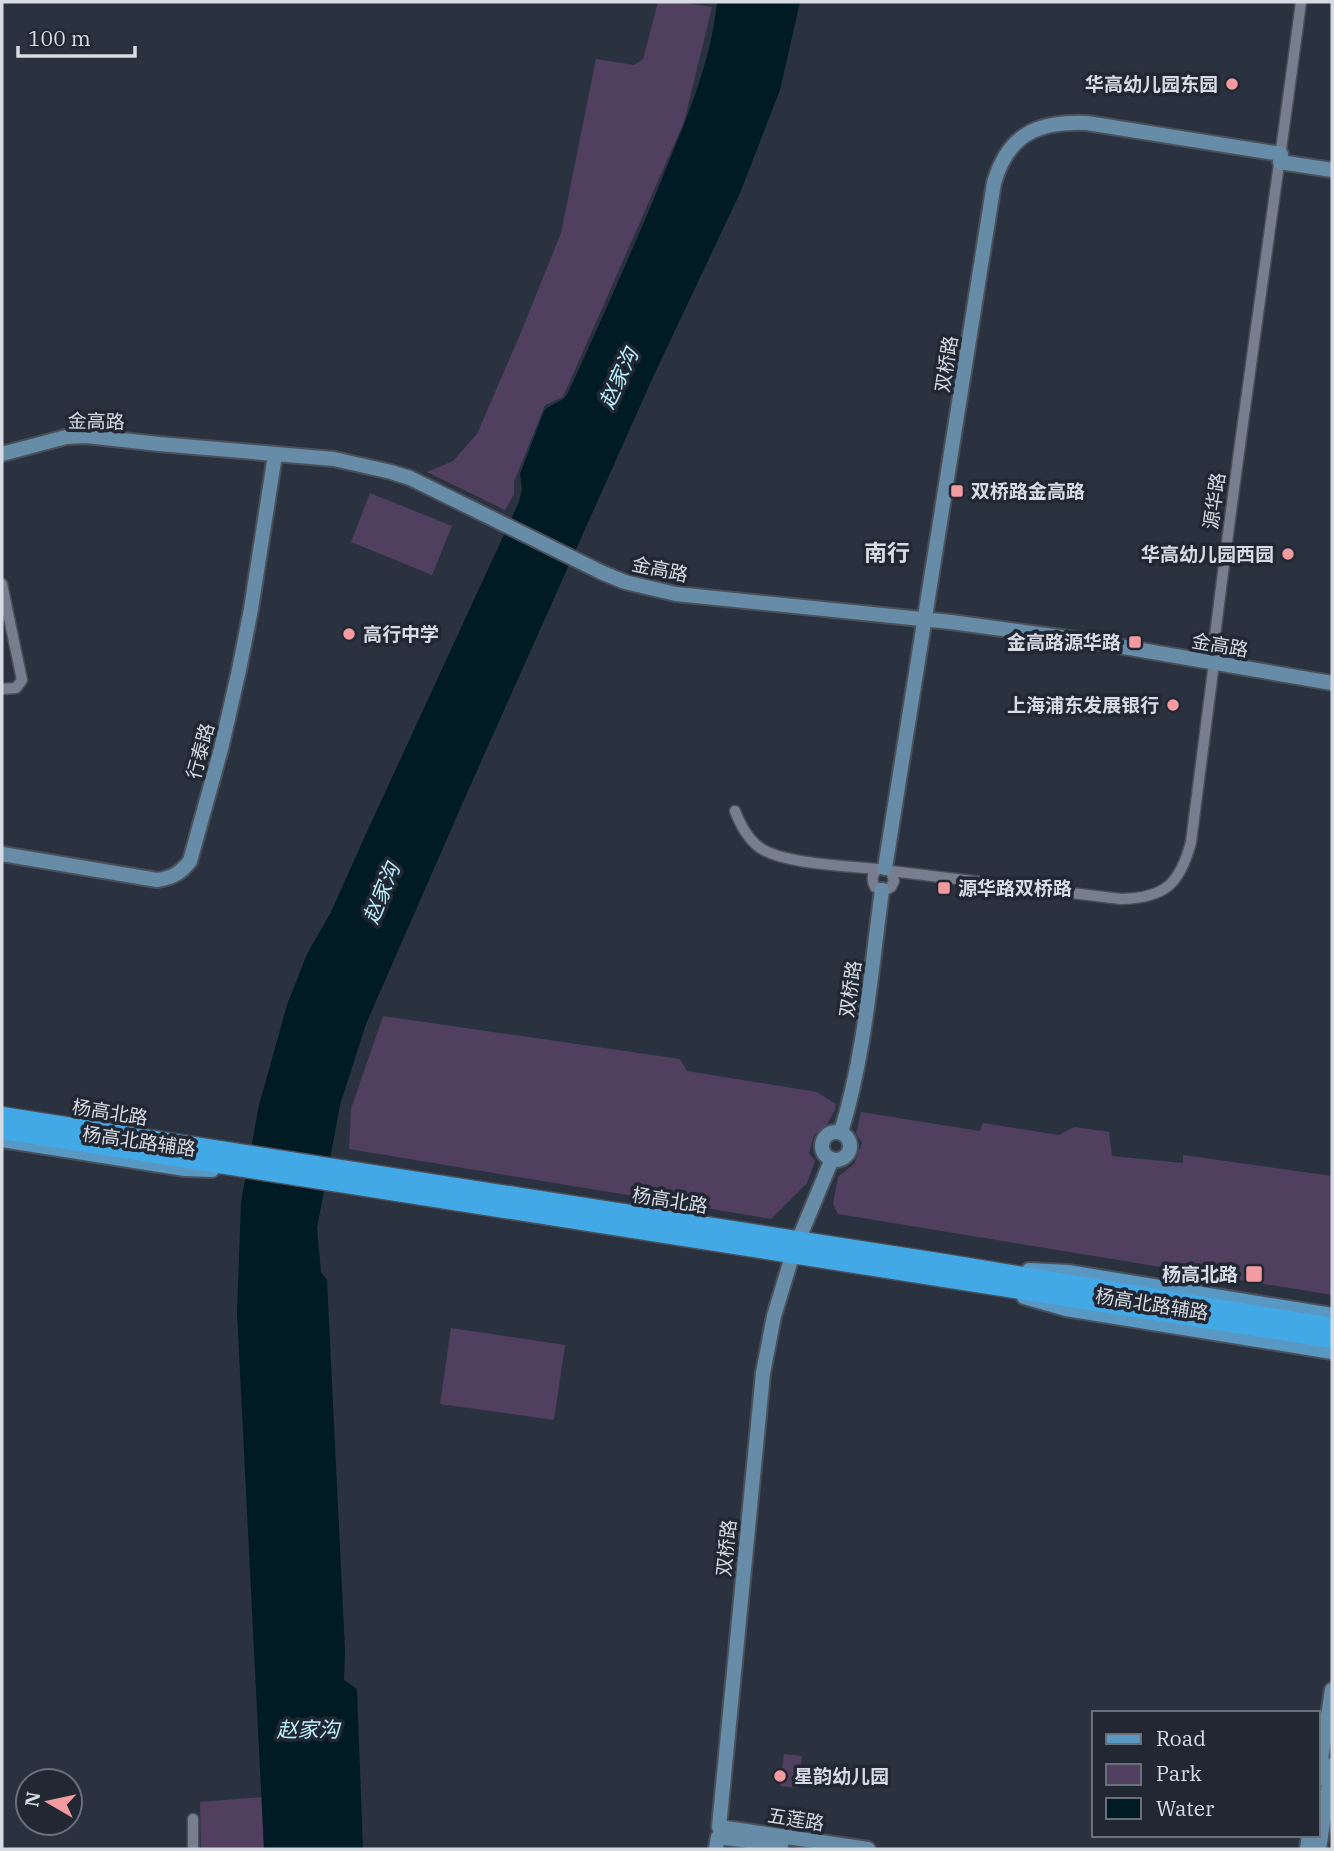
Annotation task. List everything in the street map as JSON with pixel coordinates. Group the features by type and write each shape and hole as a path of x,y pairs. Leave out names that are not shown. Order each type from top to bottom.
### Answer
{"highway":[{"name":"杨高北路","path":"2,1116 273,1166"},
{"name":"杨高北路","path":"2,1130 273,1166 796,1247 1100,1296 1332,1339"},
{"name":"杨高北路","path":"1100,1296 1332,1327"}],"main road":[{"name":"杨高北路辅路","path":"2,1108 191,1137 273,1166"},
{"name":"杨高北路辅路","path":"2,1140 185,1169 273,1166"},
{"name":"杨高北路辅路","path":"969,1275 1068,1272 1332,1315"},
{"name":"杨高北路辅路","path":"969,1275 1066,1309 1332,1352"}],"street":[{"name":"源华路","path":"735,811 741,826 757,846 784,858 1121,899 1156,895 1180,873 1191,842 1228,527 1301,2"},
{"name":"双桥路","path":"885,869 994,183 1006,153 1027,133 1069,122 1280,158 1332,170"},
{"name":"金高路","path":"2,454 66,437 86,436 334,458 410,478 603,573 625,582 676,594 951,622 1083,640 1332,683"},
{"name":"行泰路","path":"2,855 157,880 167,879 184,870 190,861 239,670 275,454"},
{"path":"2,584 22,680 16,688 2,689"},
{"path":"885,869 894,877 893,884 888,889 881,890 875,887 872,881 873,874 885,869"},
{"name":"双桥路","path":"718,1838 763,1373 774,1316 796,1247 832,1159 845,1157 851,1146 848,1138 841,1132 861,1049 881,890"},
{"path":"1320,1766 1332,1690"},
{"path":"1319,1849 1332,1765"},
{"path":"193,1819 193,1849"},
{"name":"五莲路","path":"718,1838 812,1849"},
{"name":"五莲路","path":"718,1838 868,1849"}],"green space":[{"path":"658,2 712,7 684,122 563,397 545,405 514,482 514,494 505,510 427,472 453,461 477,434 519,337 561,233 596,59 634,65 643,59"},
{"path":"370,493 452,526 432,575 351,542"},
{"path":"383,1016 680,1059 687,1071 817,1092 836,1104 835,1110 826,1126 814,1135 809,1153 815,1161 807,1183 771,1219 349,1149 351,1109"},
{"path":"861,1112 980,1131 983,1123 1059,1135 1074,1127 1109,1132 1112,1156 1183,1163 1183,1155 1332,1176 1332,1295 838,1214 833,1204 838,1177 854,1164 862,1143 856,1134"},
{"path":"451,1328 565,1345 554,1420 440,1404"},
{"path":"784,1754 802,1756 798,1788 780,1786"},
{"path":"262,1797 264,1849 201,1849 200,1802"}],"water":[{"name":"赵家沟","path":"717,2 800,2 780,90 740,193 654,375 366,1024 340,1105 317,1228 321,1272 327,1280 345,1650 344,1680 357,1689 363,1849 264,1849 237,1313 241,1202 259,1105 287,1005 307,954 331,912 519,502 522,489 520,474 544,411 567,395 662,179 703,70"}],"place":[{"name":"华高幼儿园东园","path":"1232,84"},
{"name":"双桥路金高路","path":"957,491"},
{"name":"华高幼儿园西园","path":"1288,554"},
{"name":"高行中学","path":"349,634"},
{"name":"金高路源华路","path":"1135,642"},
{"name":"上海浦东发展银行","path":"1173,705"},
{"name":"源华路双桥路","path":"944,888"},
{"name":"杨高北路","path":"1254,1274"},
{"name":"星韵幼儿园","path":"780,1776"}],"district":[{"name":"南行","path":"887,552"}]}
